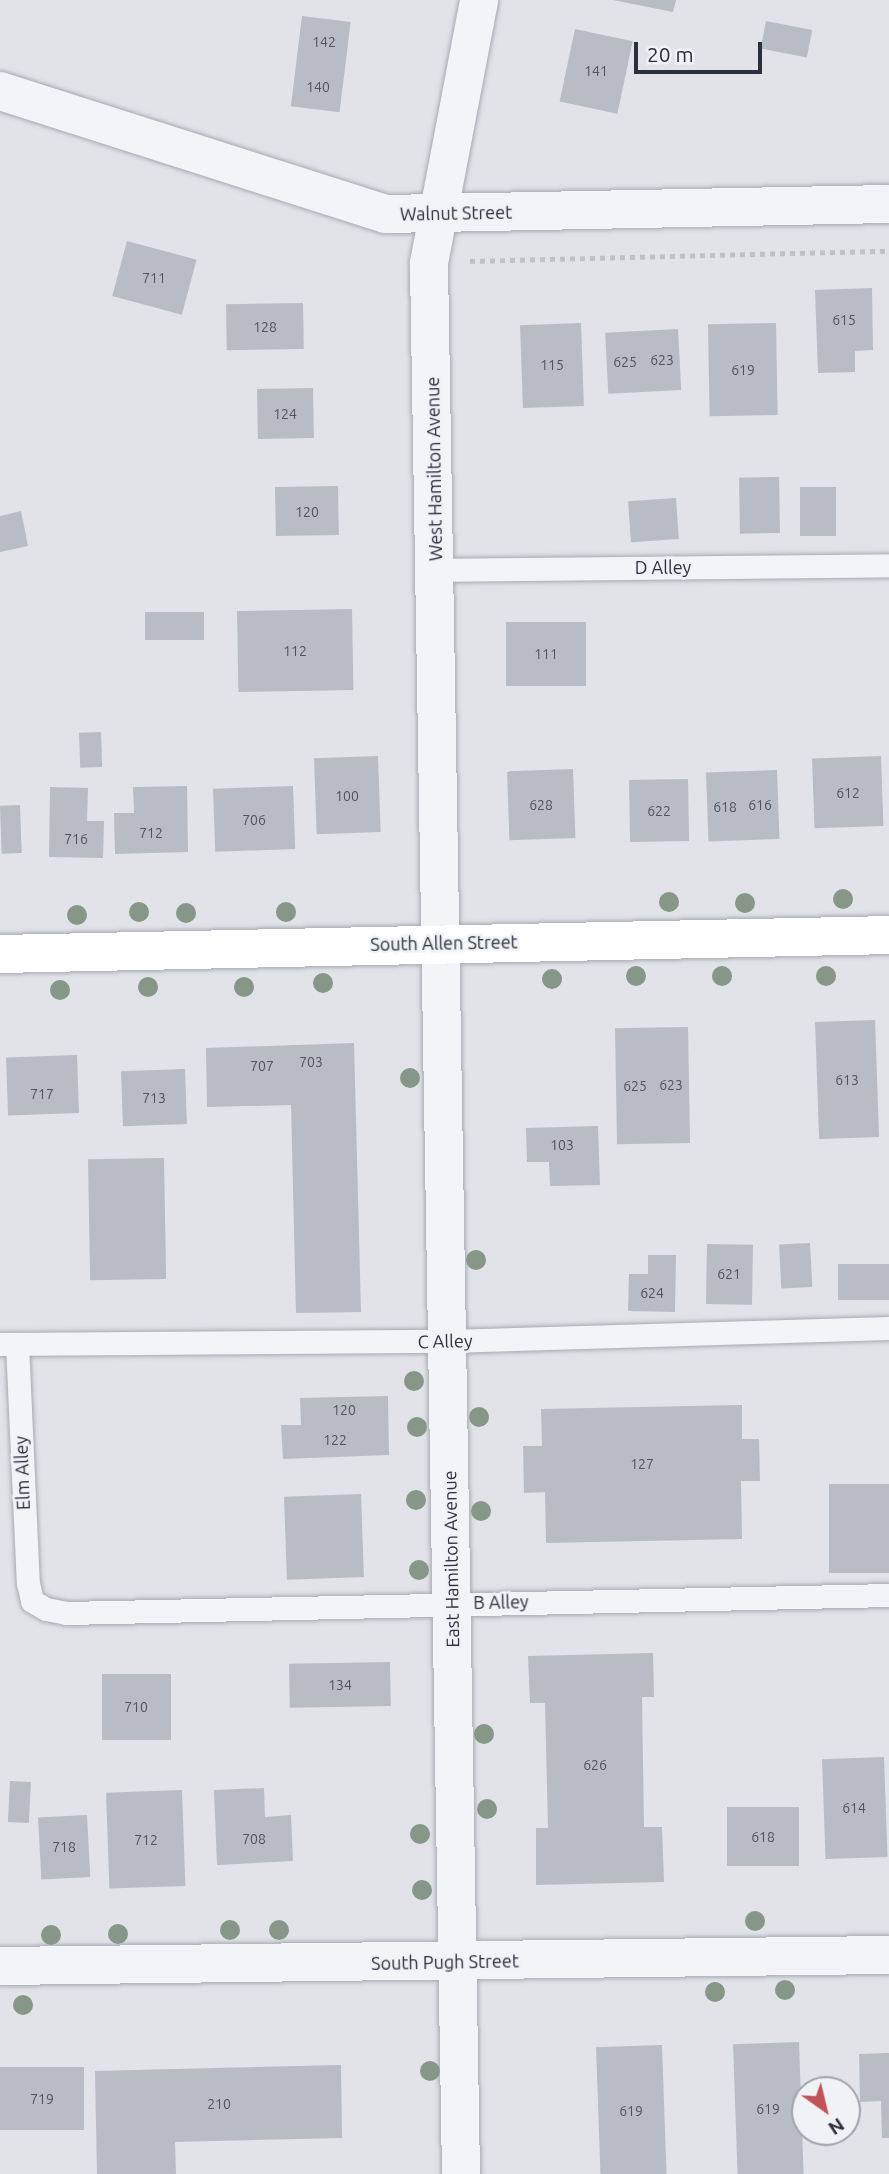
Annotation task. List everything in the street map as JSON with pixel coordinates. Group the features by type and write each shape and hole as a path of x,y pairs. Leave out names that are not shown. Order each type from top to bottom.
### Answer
{"street":[{"name":"West Hamilton Avenue","path":"441,943 429,263 435,214 479,0"},
{"name":"Walnut Street","path":"0,91 386,214 889,204"},
{"name":"South Allen Street","path":"0,954 889,935"},
{"name":"East Hamilton Avenue","path":"441,943 461,2174"},
{"name":"South Pugh Street","path":"0,1966 889,1955"}],"lane":[{"name":"D Alley","path":"436,570 889,565"},
{"name":"C Alley","path":"8,1344 448,1341 889,1328"},
{"name":"Elm Alley","path":"8,1344 32,1601"},
{"name":"B Alley","path":"32,1601 66,1613 451,1602 889,1595"}],"path":[{"path":"429,263 889,251"}],"building":[{"path":"613,0 676,0 673,12"},
{"path":"302,16 351,22 340,112 291,106"},
{"path":"766,21 812,30 807,57 761,48"},
{"path":"575,29 633,41 617,114 560,101"},
{"path":"127,241 197,260 182,315 112,296"},
{"path":"872,288 873,350 855,351 855,372 818,373 815,290"},
{"path":"303,303 304,349 227,350 226,304"},
{"path":"581,323 584,406 523,408 520,325"},
{"path":"776,323 778,415 710,416 708,324"},
{"path":"678,329 681,390 608,394 605,333"},
{"path":"313,388 314,438 258,439 257,389"},
{"path":"779,477 780,533 740,534 739,478"},
{"path":"338,486 339,535 276,536 275,487"},
{"path":"800,487 836,487 836,536 800,536"},
{"path":"676,498 679,539 631,542 628,501"},
{"path":"21,511 28,546 0,552 0,516"},
{"path":"352,609 353,690 238,692 237,611"},
{"path":"145,612 204,612 204,640 145,640"},
{"path":"506,622 586,622 586,686 506,686"},
{"path":"101,732 102,767 80,768 79,733"},
{"path":"378,756 381,832 317,834 314,758"},
{"path":"881,756 883,826 814,828 812,758"},
{"path":"573,769 575,838 509,840 507,771"},
{"path":"777,770 779,839 708,841 706,772"},
{"path":"688,779 689,841 630,842 629,780"},
{"path":"187,786 188,852 115,854 114,813 134,813 133,787"},
{"path":"293,786 295,849 215,852 213,789"},
{"path":"50,787 88,788 87,821 104,821 103,858 49,857"},
{"path":"20,805 22,853 2,854 0,806"},
{"path":"875,1020 879,1137 819,1139 815,1022"},
{"path":"688,1027 690,1143 617,1144 615,1028"},
{"path":"354,1043 361,1312 296,1313 291,1105 207,1107 206,1048"},
{"path":"77,1055 79,1113 8,1115 6,1057"},
{"path":"185,1069 187,1124 123,1126 121,1071"},
{"path":"598,1126 600,1185 550,1186 549,1162 527,1162 526,1128"},
{"path":"164,1158 166,1279 90,1280 88,1159"},
{"path":"810,1243 812,1287 781,1289 779,1245"},
{"path":"707,1244 753,1245 752,1305 706,1304"},
{"path":"648,1255 676,1255 675,1312 628,1311 629,1274 648,1274"},
{"path":"838,1264 889,1264 889,1300 838,1300"},
{"path":"388,1396 389,1455 283,1459 281,1425 301,1425 300,1398"},
{"path":"742,1405 742,1439 759,1439 760,1481 741,1481 742,1539 546,1543 545,1492 524,1493 523,1446 542,1446 541,1409"},
{"path":"829,1484 889,1484 889,1573 829,1573"},
{"path":"361,1494 364,1577 287,1580 284,1497"},
{"path":"653,1653 654,1697 642,1697 644,1827 662,1827 664,1882 536,1885 536,1828 548,1828 545,1703 530,1703 528,1656"},
{"path":"390,1662 391,1706 290,1708 289,1664"},
{"path":"102,1674 171,1674 171,1740 102,1740"},
{"path":"884,1757 887,1857 826,1859 822,1759"},
{"path":"10,1781 31,1782 29,1823 8,1822"},
{"path":"264,1788 265,1817 291,1815 293,1861 217,1865 214,1790"},
{"path":"182,1790 185,1886 109,1889 106,1793"},
{"path":"727,1807 799,1807 799,1866 727,1866"},
{"path":"87,1815 90,1877 41,1879 38,1818"},
{"path":"799,2042 800,2076 791,2076 791,2146 803,2146 804,2174 738,2174 733,2044"},
{"path":"662,2045 667,2174 600,2174 596,2047"},
{"path":"889,2053 889,2138 882,2138 881,2101 861,2102 859,2054"},
{"path":"341,2065 342,2138 175,2142 176,2174 97,2174 95,2071"},
{"path":"0,2067 84,2067 84,2130 0,2130"}]}
